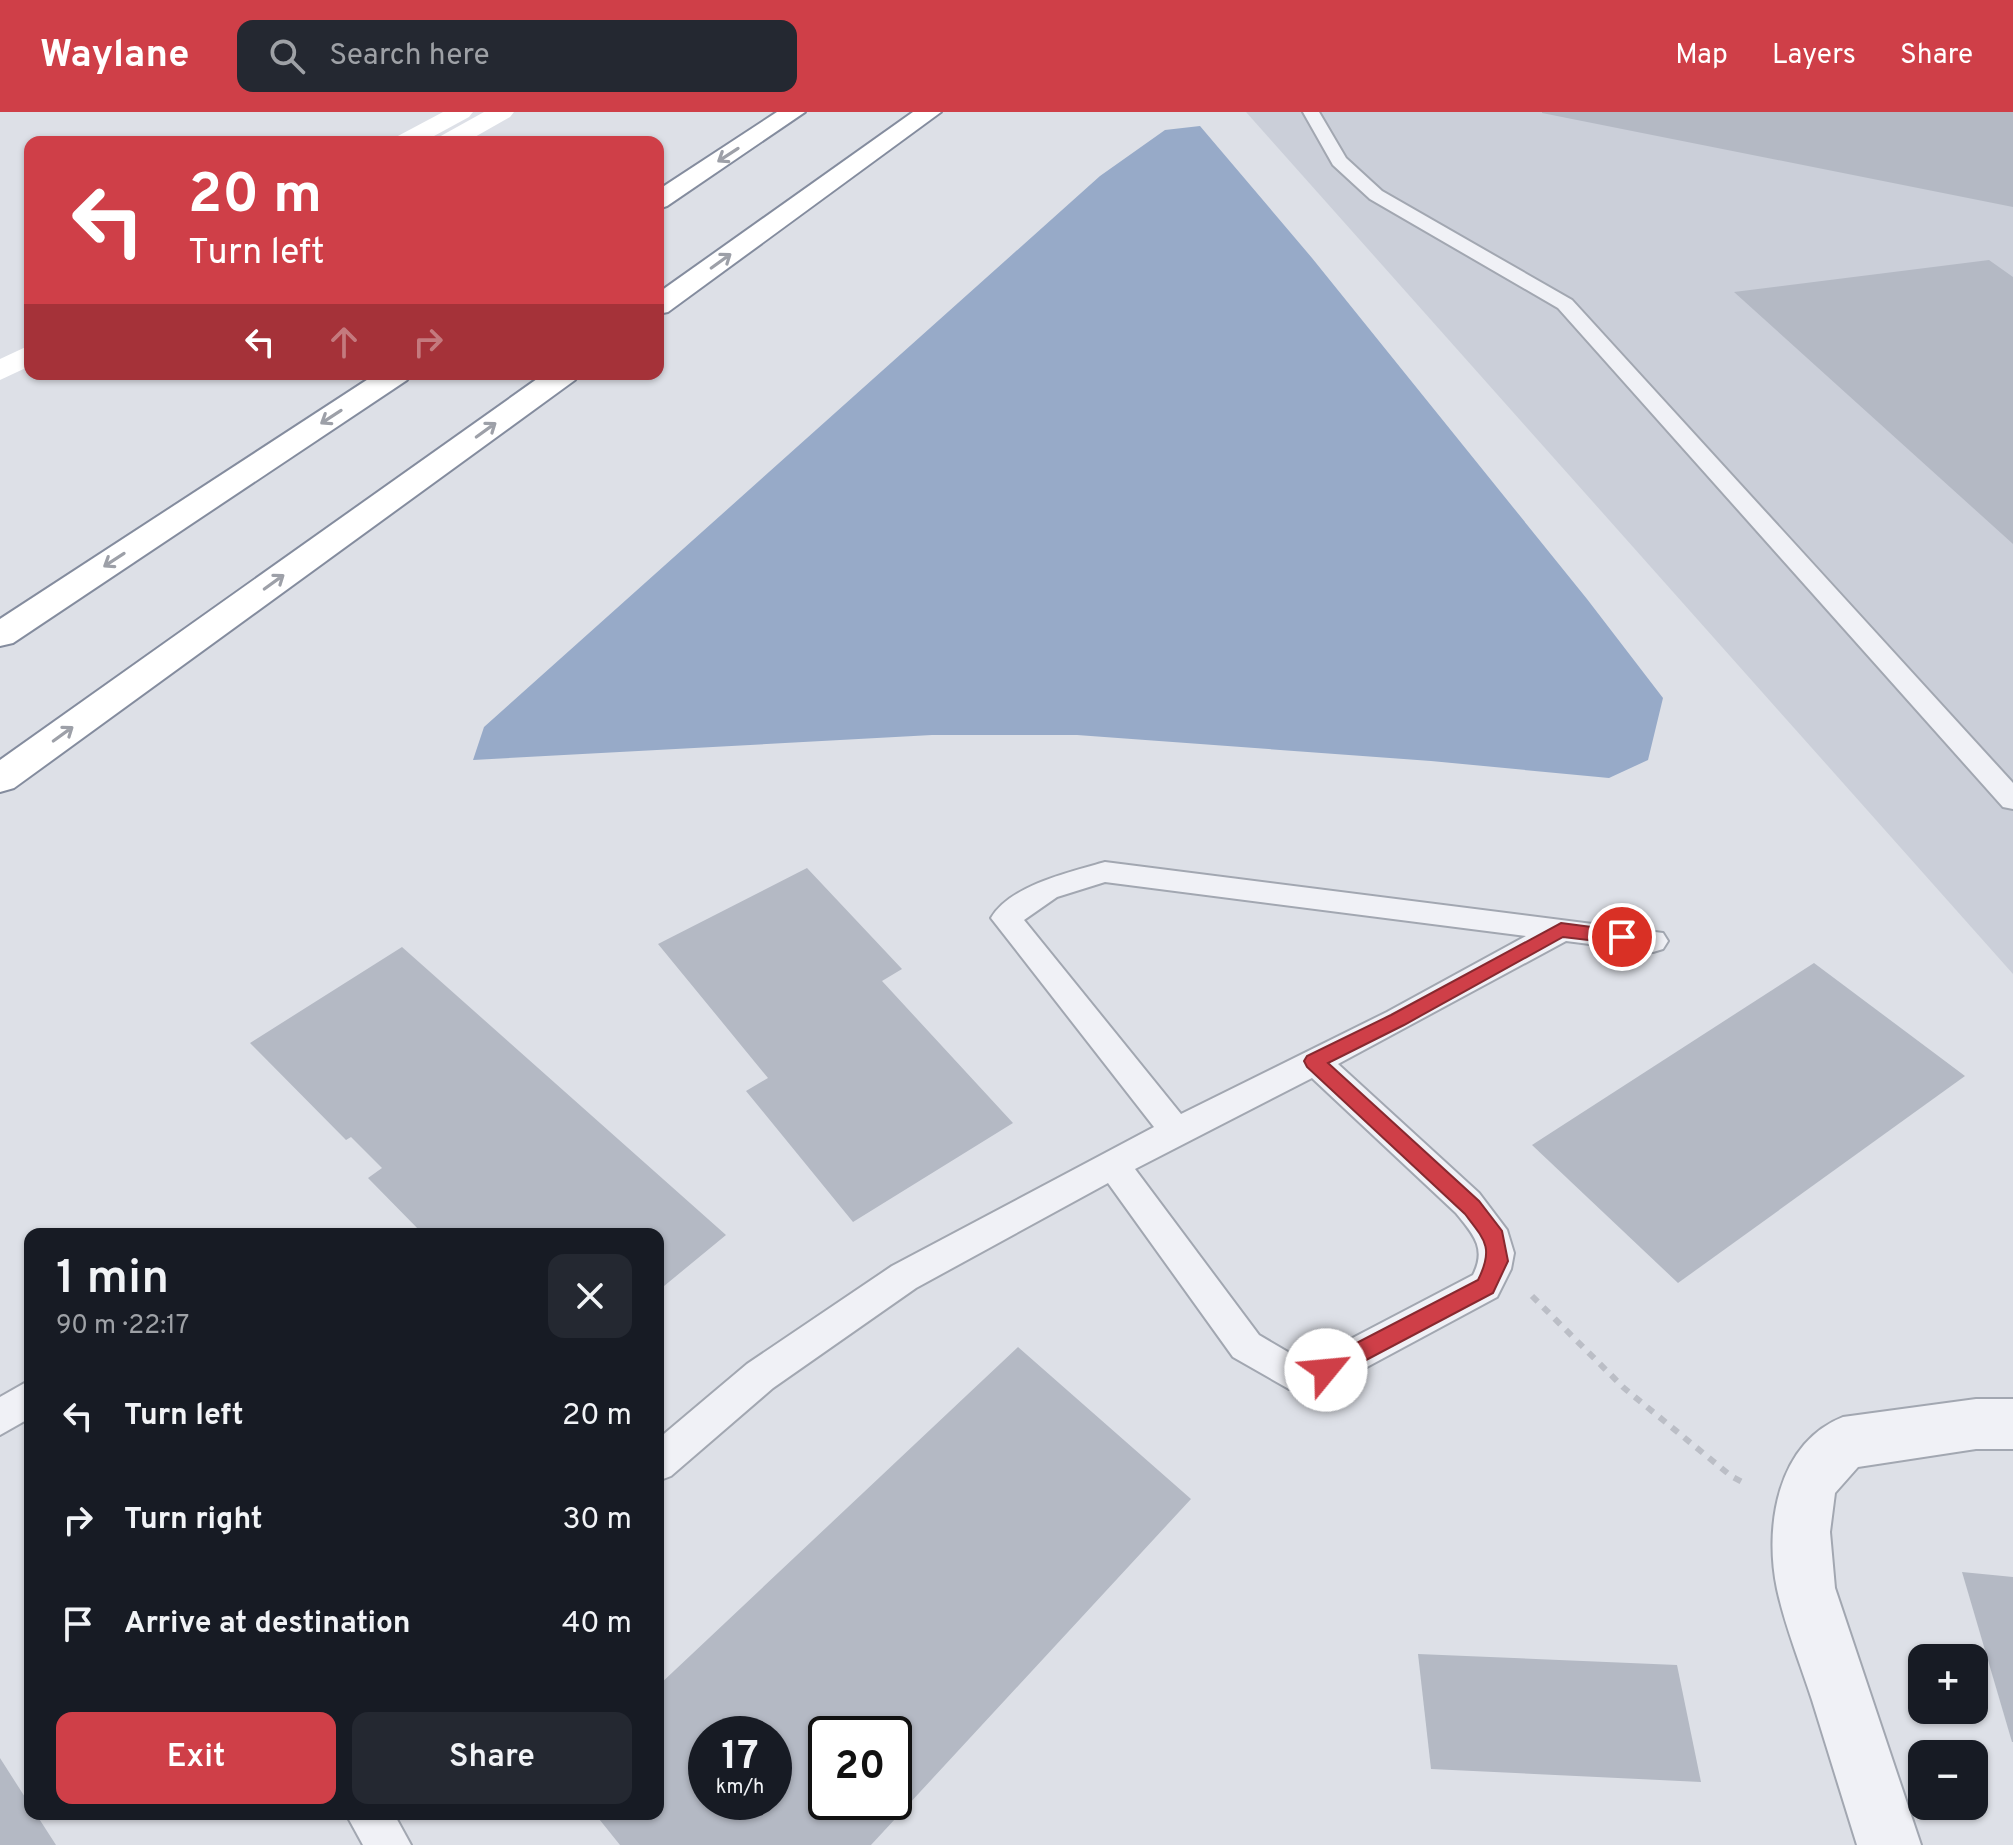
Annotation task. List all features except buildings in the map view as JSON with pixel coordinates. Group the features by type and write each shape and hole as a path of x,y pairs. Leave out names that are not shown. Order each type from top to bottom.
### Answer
{"main road":[{"path":"416,136 461,112"},
{"path":"459,136 502,112"},
{"path":"664,197 793,112"},
{"path":"664,302 929,112"},
{"path":"0,371 24,357"},
{"path":"0,389 24,376"},
{"path":"0,635 387,380"},
{"path":"0,779 556,380"}],"street":[{"path":"1889,1845 1806,1588 1802,1532 1809,1482 1843,1443 1976,1424 2013,1424"}],"lane":[{"path":"1311,112 1339,161 1376,195 1565,304 2013,800"},
{"path":"1176,1131 1006,918 1047,890 1105,872 1653,941"},
{"path":"664,1458 760,1376 904,1277 1176,1131 1398,1020 1561,930"},
{"path":"1113,1164 1246,1346 1289,1372 1326,1370 1485,1286 1498,1261 1495,1237 1472,1208 1314,1061"},
{"path":"372,1820 389,1845"}],"path":[{"path":"1498,1261 1624,1388 1731,1476 1805,1515"}],"shaded area":[{"path":"1246,112 2013,112 2013,974"}],"water":[{"path":"1200,126 1312,258 1663,698 1648,760 1609,778 1431,761 1077,735 932,735 473,760 484,727 1100,176 1165,130"}],"route":[{"path":"1326,1370 1485,1286 1498,1261 1495,1237 1472,1208 1314,1061 1398,1020 1561,930 1622,937"}]}
